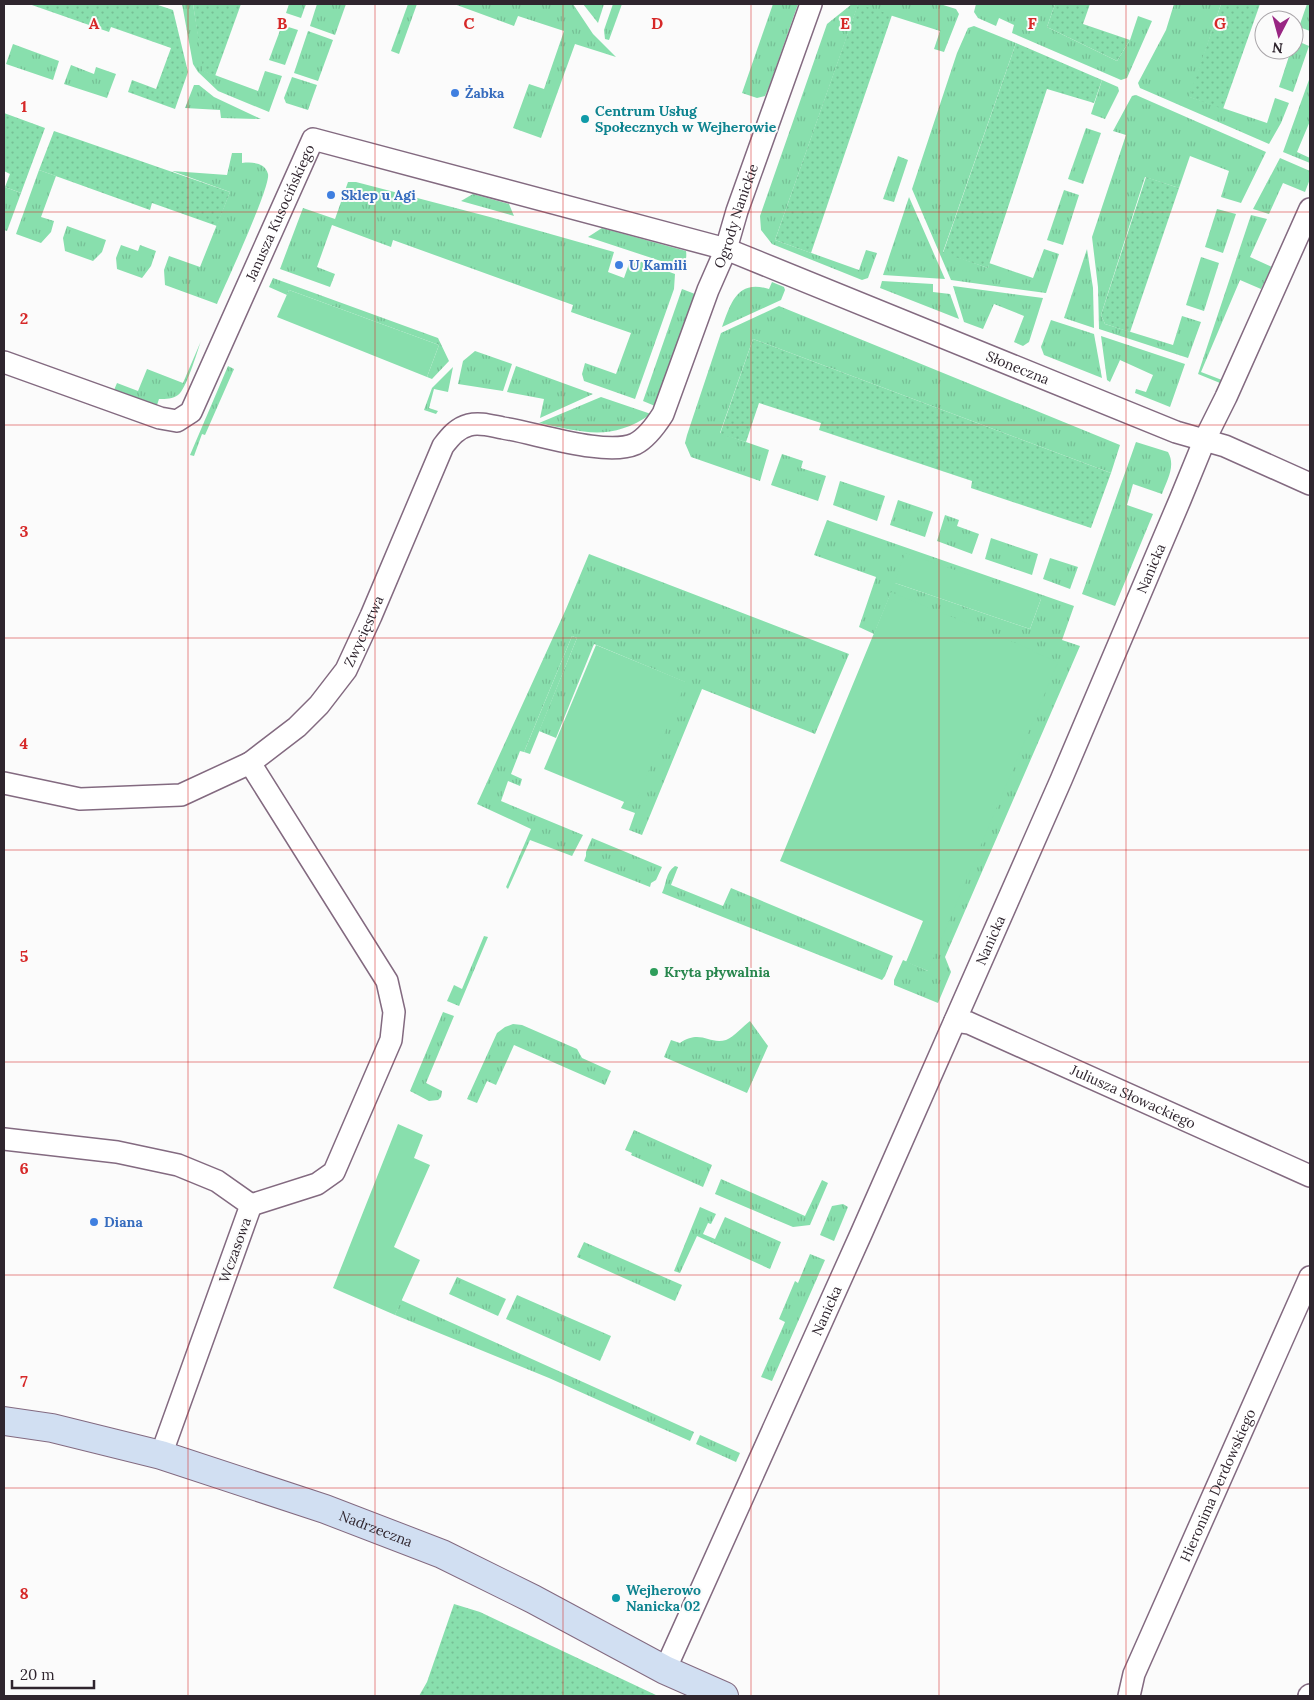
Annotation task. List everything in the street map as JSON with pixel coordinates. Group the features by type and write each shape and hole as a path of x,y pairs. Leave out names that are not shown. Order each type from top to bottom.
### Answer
{"main road":[{"name":"Nadrzeczna","path":"4,1421 52,1428 161,1455 325,1509 442,1554 533,1599 665,1670 724,1696"}],"street":[{"name":"Ogrody Nanickie","path":"656,426 663,414 708,290 726,249 737,211 811,4"},
{"name":"Janusza Kusocińskiego","path":"4,362 160,418 177,421 191,412 313,139 726,249"},
{"name":"Nanicka","path":"665,1670 955,1021 1061,780 1205,439 1226,397 1310,209"},
{"name":"Słoneczna","path":"726,249 1176,432 1225,446 1310,484"},
{"name":"Zwycięstwa","path":"4,783 80,799 181,795 250,763 297,727 320,705 346,670 372,616 443,446 454,433 468,425 479,424 520,430 597,447 611,448 635,444 656,426"},
{"path":"250,763 387,981 394,1012 391,1040 334,1172 317,1184 251,1205"},
{"name":"Juliusza Słowackiego","path":"955,1021 970,1023 1310,1176"},
{"name":"Wczasowa","path":"4,1139 117,1152 178,1165 217,1181 251,1205 161,1455"},
{"name":"Hieronima Derdowskiego","path":"1129,1696 1134,1674 1310,1277"}],"green space":[{"path":"29,4 155,4 173,10 188,72 175,109 128,92 132,80 156,89 171,48 111,27 109,32"},
{"path":"182,4 193,4 204,71 258,91 265,71 282,76 269,112 218,91 198,72 193,64"},
{"path":"193,4 241,4 215,76 203,71"},
{"path":"289,4 306,4 301,18 286,13"},
{"path":"317,4 346,4 335,35 310,26"},
{"path":"408,4 417,4 399,54 391,51"},
{"path":"454,4 573,4 593,34 616,57 575,44 541,138 513,128 529,84 544,89 564,31 518,16 514,26"},
{"path":"583,4 604,4 598,23"},
{"path":"613,4 622,4 609,40 605,39 604,30"},
{"path":"773,4 798,4 769,87 765,96 757,98 742,93"},
{"path":"852,4 940,4 956,9 959,14 944,52 934,49 940,31 858,5 775,240 859,270 866,250 877,253 868,278 862,280 772,244 761,230 760,216 827,24"},
{"path":"858,4 892,15 811,253 775,240"},
{"path":"976,4 1055,4 1047,27 1117,61 1130,40 1138,16 1152,21 1127,78 1121,80 1012,33 1014,25 999,18 996,26 978,18 974,12"},
{"path":"986,4 1041,4 1034,25 985,6"},
{"path":"1055,4 1090,4 1083,24 1130,40 1117,61 1047,27"},
{"path":"1174,4 1221,4 1190,97 1267,123 1275,98 1289,103 1281,123 1269,144 1140,88 1138,83 1166,30"},
{"path":"1221,4 1260,4 1258,10 1254,10 1254,21 1223,109 1189,97"},
{"path":"1307,4 1310,4 1310,31 1304,29 1304,13"},
{"path":"282,25 298,30 285,65 269,60"},
{"path":"974,26 1016,43 943,252 988,268 989,263 1033,278 1044,249 1059,254 1046,293 951,280 912,189 957,53 968,28"},
{"path":"308,31 333,40 318,81 294,73"},
{"path":"1016,43 1102,80 1094,103 1047,89 988,268 943,253"},
{"path":"13,44 59,61 53,80 6,64"},
{"path":"1304,44 1309,46 1293,92 1279,87 1288,60 1304,60"},
{"path":"71,65 94,74 96,67 116,74 107,98 64,84"},
{"path":"292,77 317,85 308,110 286,103 284,98"},
{"path":"1310,77 1310,121 1297,152 1310,158 1310,163 1283,152"},
{"path":"1102,80 1118,87 1119,91 1105,119 1091,114"},
{"path":"194,85 199,85 214,97 261,119 221,118 220,110 185,108"},
{"path":"1136,95 1266,152 1241,203 1221,197 1229,171 1190,156 1179,188 1145,177 1101,315 1105,324 1173,345 1182,316 1201,322 1188,358 1099,329 1098,287 1092,237 1126,135 1113,131 1132,96"},
{"path":"4,113 45,128 21,193 5,187 10,174 4,171"},
{"path":"1086,128 1101,133 1083,184 1068,179"},
{"path":"54,131 230,192 217,226 152,203 150,210 39,170"},
{"path":"232,153 242,153 242,163 261,165 268,174 255,215 217,304 165,285 164,270 169,256 200,267 230,192 172,171 227,175"},
{"path":"898,156 908,160 894,202 883,199"},
{"path":"1280,158 1310,171 1310,179 1305,192 1283,183 1269,214 1253,209"},
{"path":"39,170 56,176 41,217 54,221 51,232 41,243 16,234"},
{"path":"1146,177 1179,188 1130,332 1105,324 1101,315"},
{"path":"348,182 356,182 490,217 614,252 608,272 624,278 631,258 675,274 674,289 635,399 584,381 582,374 585,363 616,374 631,333 571,312 573,305 393,240 391,247 332,225 317,267 335,274 330,287 280,269 303,208 335,219"},
{"path":"5,187 21,193 7,231 4,230"},
{"path":"1064,190 1079,195 1063,245 1047,240"},
{"path":"473,194 509,204 514,216 461,201"},
{"path":"909,197 945,279 883,275"},
{"path":"1217,209 1236,214 1223,253 1205,247"},
{"path":"1251,215 1267,219 1250,257 1272,267 1261,289 1240,280 1201,372 1222,380 1220,383 1198,374"},
{"path":"67,226 106,240 102,252 93,261 65,251 63,238"},
{"path":"602,228 686,251 686,260 679,267 588,237"},
{"path":"121,245 138,251 140,245 156,251 151,266 142,278 117,269 116,258"},
{"path":"1087,249 1093,288 1094,328 1064,318"},
{"path":"1201,257 1219,263 1204,311 1186,305"},
{"path":"273,278 438,338 449,361 432,379 427,377 439,345 289,290 287,295 269,287"},
{"path":"882,281 933,284 933,292 950,294 959,319 880,288"},
{"path":"772,282 784,287 785,290 781,300 722,327 732,302 742,290 749,287 769,289"},
{"path":"953,286 1043,298 1029,342 1023,346 1014,342 1024,316 994,304 983,329 964,322"},
{"path":"682,289 695,294 655,406 643,401"},
{"path":"289,290 439,345 427,377 277,317"},
{"path":"779,306 1120,445 1111,473 753,339 720,433 769,450 760,481 691,457 685,443 721,333"},
{"path":"1051,320 1094,334 1102,378 1044,355 1041,347"},
{"path":"1101,336 1185,364 1170,407 1135,393 1136,389 1146,392 1153,375 1120,360 1110,382 1107,380"},
{"path":"753,339 1111,473 1091,528 971,488 972,481 819,430 821,423 759,403 746,442 720,434"},
{"path":"201,341 188,379 181,392 176,396 159,399 157,405 114,390 117,383 138,391 147,369 183,383"},
{"path":"475,351 512,364 503,391 458,384 463,361"},
{"path":"228,366 234,369 205,435 202,434 194,456 190,455"},
{"path":"516,366 593,394 540,418 544,399 507,392"},
{"path":"453,367 448,392 434,389 429,408 438,411 436,414 424,410 432,388"},
{"path":"601,397 651,414 637,423 610,432 583,431 539,423"},
{"path":"1136,442 1168,452 1171,468 1162,494 1133,484 1127,505 1153,514 1115,606 1082,594"},
{"path":"782,454 803,461 801,468 826,476 818,501 771,485"},
{"path":"840,481 885,496 877,521 833,505"},
{"path":"898,500 933,512 925,537 890,525"},
{"path":"945,515 959,520 957,526 979,534 972,554 937,541"},
{"path":"827,520 1074,606 1062,640 1080,646 945,957 951,972 938,1003 894,985 894,980 903,960 928,971 891,593 874,634 859,627 876,577 814,555","holes":["895,583 1041,599 1030,629"]},
{"path":"991,538 1038,554 1032,575 985,559"},
{"path":"905,553 1041,599 1030,629 895,583"},
{"path":"589,554 849,654 815,734 702,689 642,835 629,830 635,813 621,808 685,682 594,644 556,738 539,731 577,638 572,636 524,752 520,751 511,774 522,779 520,786 508,781 501,801 583,835 572,856 530,840 508,889 506,887 531,829 477,804"},
{"path":"1050,558 1078,567 1070,589 1043,579"},
{"path":"891,592 1058,662 928,971 906,962 923,921 780,861"},
{"path":"572,636 577,638 530,754 524,752"},
{"path":"596,645 686,682 634,806 544,769"},
{"path":"592,838 662,867 656,880 651,883 650,887 584,861"},
{"path":"675,866 678,867 671,885 723,906 731,888 893,956 885,976 882,980 662,893 668,875"},
{"path":"484,936 488,937 459,1006 447,1001 454,985 462,989"},
{"path":"443,1012 454,1016 426,1083 442,1091 441,1097 438,1100 429,1101 410,1091"},
{"path":"750,1021 768,1046 747,1093 664,1057 671,1040 680,1043 687,1039 699,1037 715,1041 726,1040"},
{"path":"513,1024 522,1025 577,1049 582,1058 611,1071 605,1085 514,1045 496,1085 487,1081 477,1103 467,1099 497,1033"},
{"path":"398,1124 423,1135 414,1158 430,1165 394,1247 420,1260 395,1315 333,1288"},
{"path":"634,1130 712,1165 703,1187 631,1155 632,1153 625,1150"},
{"path":"721,1179 805,1216 822,1180 828,1183 810,1225 793,1227 715,1194"},
{"path":"843,1204 848,1207 834,1241 820,1235 832,1206"},
{"path":"700,1207 716,1214 711,1224 708,1223 703,1234 715,1239 725,1217 781,1242 770,1269 697,1236 680,1273 674,1271"},
{"path":"584,1242 682,1285 675,1301 577,1257"},
{"path":"810,1254 825,1260 772,1381 761,1377 785,1322 779,1319 795,1281 798,1283"},
{"path":"457,1277 506,1299 498,1316 449,1294"},
{"path":"517,1295 611,1336 600,1361 506,1319"},
{"path":"401,1300 694,1432 690,1441 549,1378 395,1315"},
{"path":"700,1435 740,1453 736,1462 696,1444"},
{"path":"454,1604 480,1612 658,1696 419,1696 427,1682"}],"place":[{"name":"Żabka","path":"455,93"},
{"name":"Centrum Usług Społecznych w Wejherowie","path":"585,119"},
{"name":"Sklep u Agi","path":"331,195"},
{"name":"U Kamili","path":"619,265"},
{"name":"Kryta pływalnia","path":"654,972"},
{"name":"Diana","path":"94,1222"},
{"name":"Wejherowo Nanicka 02","path":"616,1598"}]}
